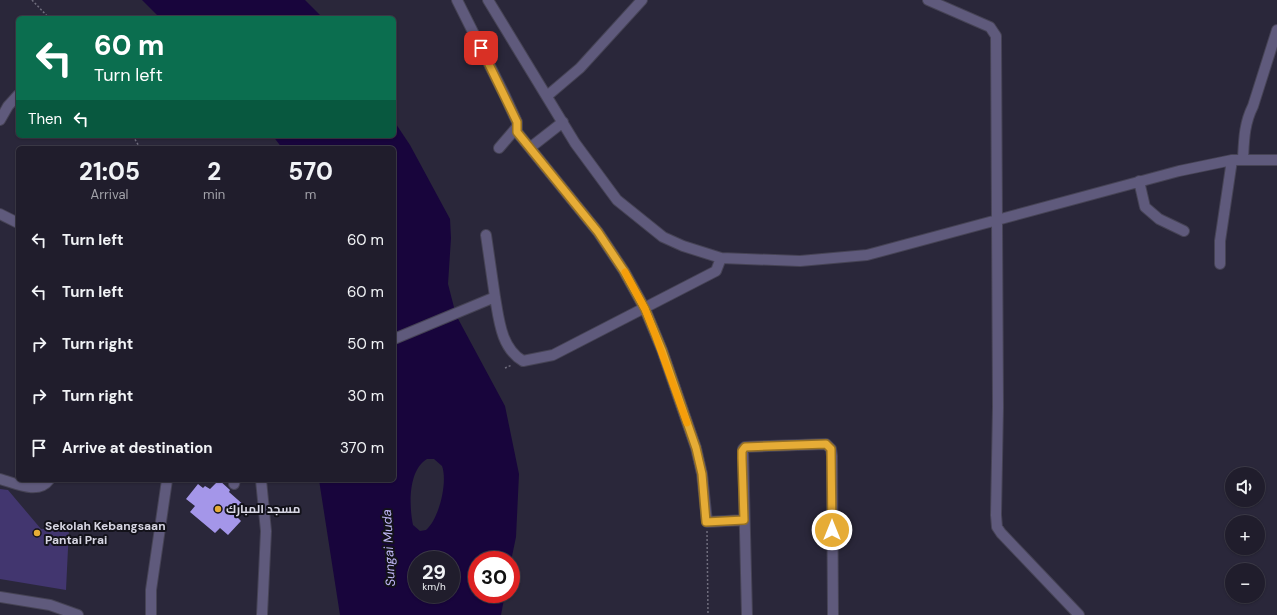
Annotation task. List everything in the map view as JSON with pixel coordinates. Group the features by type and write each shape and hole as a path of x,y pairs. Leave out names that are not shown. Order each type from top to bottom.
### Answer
{"street":[{"path":"457,0 517,122 517,132 582,210 617,259 645,309 662,350 696,448 702,474 706,522 744,520"},
{"path":"488,0 576,143 617,200 663,237 683,246 721,258 800,261 867,255 997,221 1139,181 1232,160 1277,160"},
{"path":"547,96 580,68 642,0"},
{"path":"928,0 990,27 996,36 998,407 997,527 1009,542 1079,615"},
{"path":"1243,160 1244,131 1247,118 1253,106 1277,30"},
{"path":"0,120 8,106 16,97"},
{"path":"531,147 563,122"},
{"path":"499,148 517,127"},
{"path":"1220,264 1220,241 1232,160"},
{"path":"1139,181 1143,202 1151,213 1184,231"},
{"path":"0,214 16,223"},
{"path":"486,235 502,333 511,351 523,360 553,355 645,309 716,271 721,258"},
{"path":"396,338 482,301 495,297"},
{"path":"747,615 742,451 745,447 826,444 830,446 832,456 833,615"},
{"path":"0,479 36,488 45,485 47,482"},
{"path":"151,615 151,590 167,482"},
{"path":"261,482 266,531 262,615"},
{"path":"0,597 50,605 74,614"}],"path":[{"path":"32,0 47,16"},
{"path":"706,522 708,615"}],"shaded area":[{"path":"0,489 8,490 41,529 69,528 66,590 0,579"}],"water":[{"path":"142,0 305,0 321,16 158,16"},
{"name":"Sungai Muda","path":"396,124 410,145 450,219 451,238 448,284 456,315 505,406 519,474 516,537 513,551 468,551 468,603 503,603 501,615 340,615 319,482 396,482 396,146 280,146 274,138 396,138","holes":["427,459 434,459 442,466 444,473 443,490 435,518 426,530 420,531 413,525 411,508 411,489 416,471"]}],"building":[{"name":"مسجد المبارك","path":"217,482 221,482 230,490 229,492 246,507 237,517 241,521 228,535 220,528 215,533 190,512 195,506 186,499 198,484 203,488 205,486 210,489"}],"slow traffic":[{"path":"625,272 645,309 662,350 687,423"}],"place":[{"name":"مسجد المبارك","path":"218,509"},
{"name":"Sekolah Kebangsaan Pantai Prai","path":"37,533"}],"route":[{"path":"481,48 517,122 517,132 531,147 598,232 617,259 645,309 662,350 696,448 705,496 706,522 744,520 742,451 745,447 826,444 830,446 831,449 832,530"}]}
